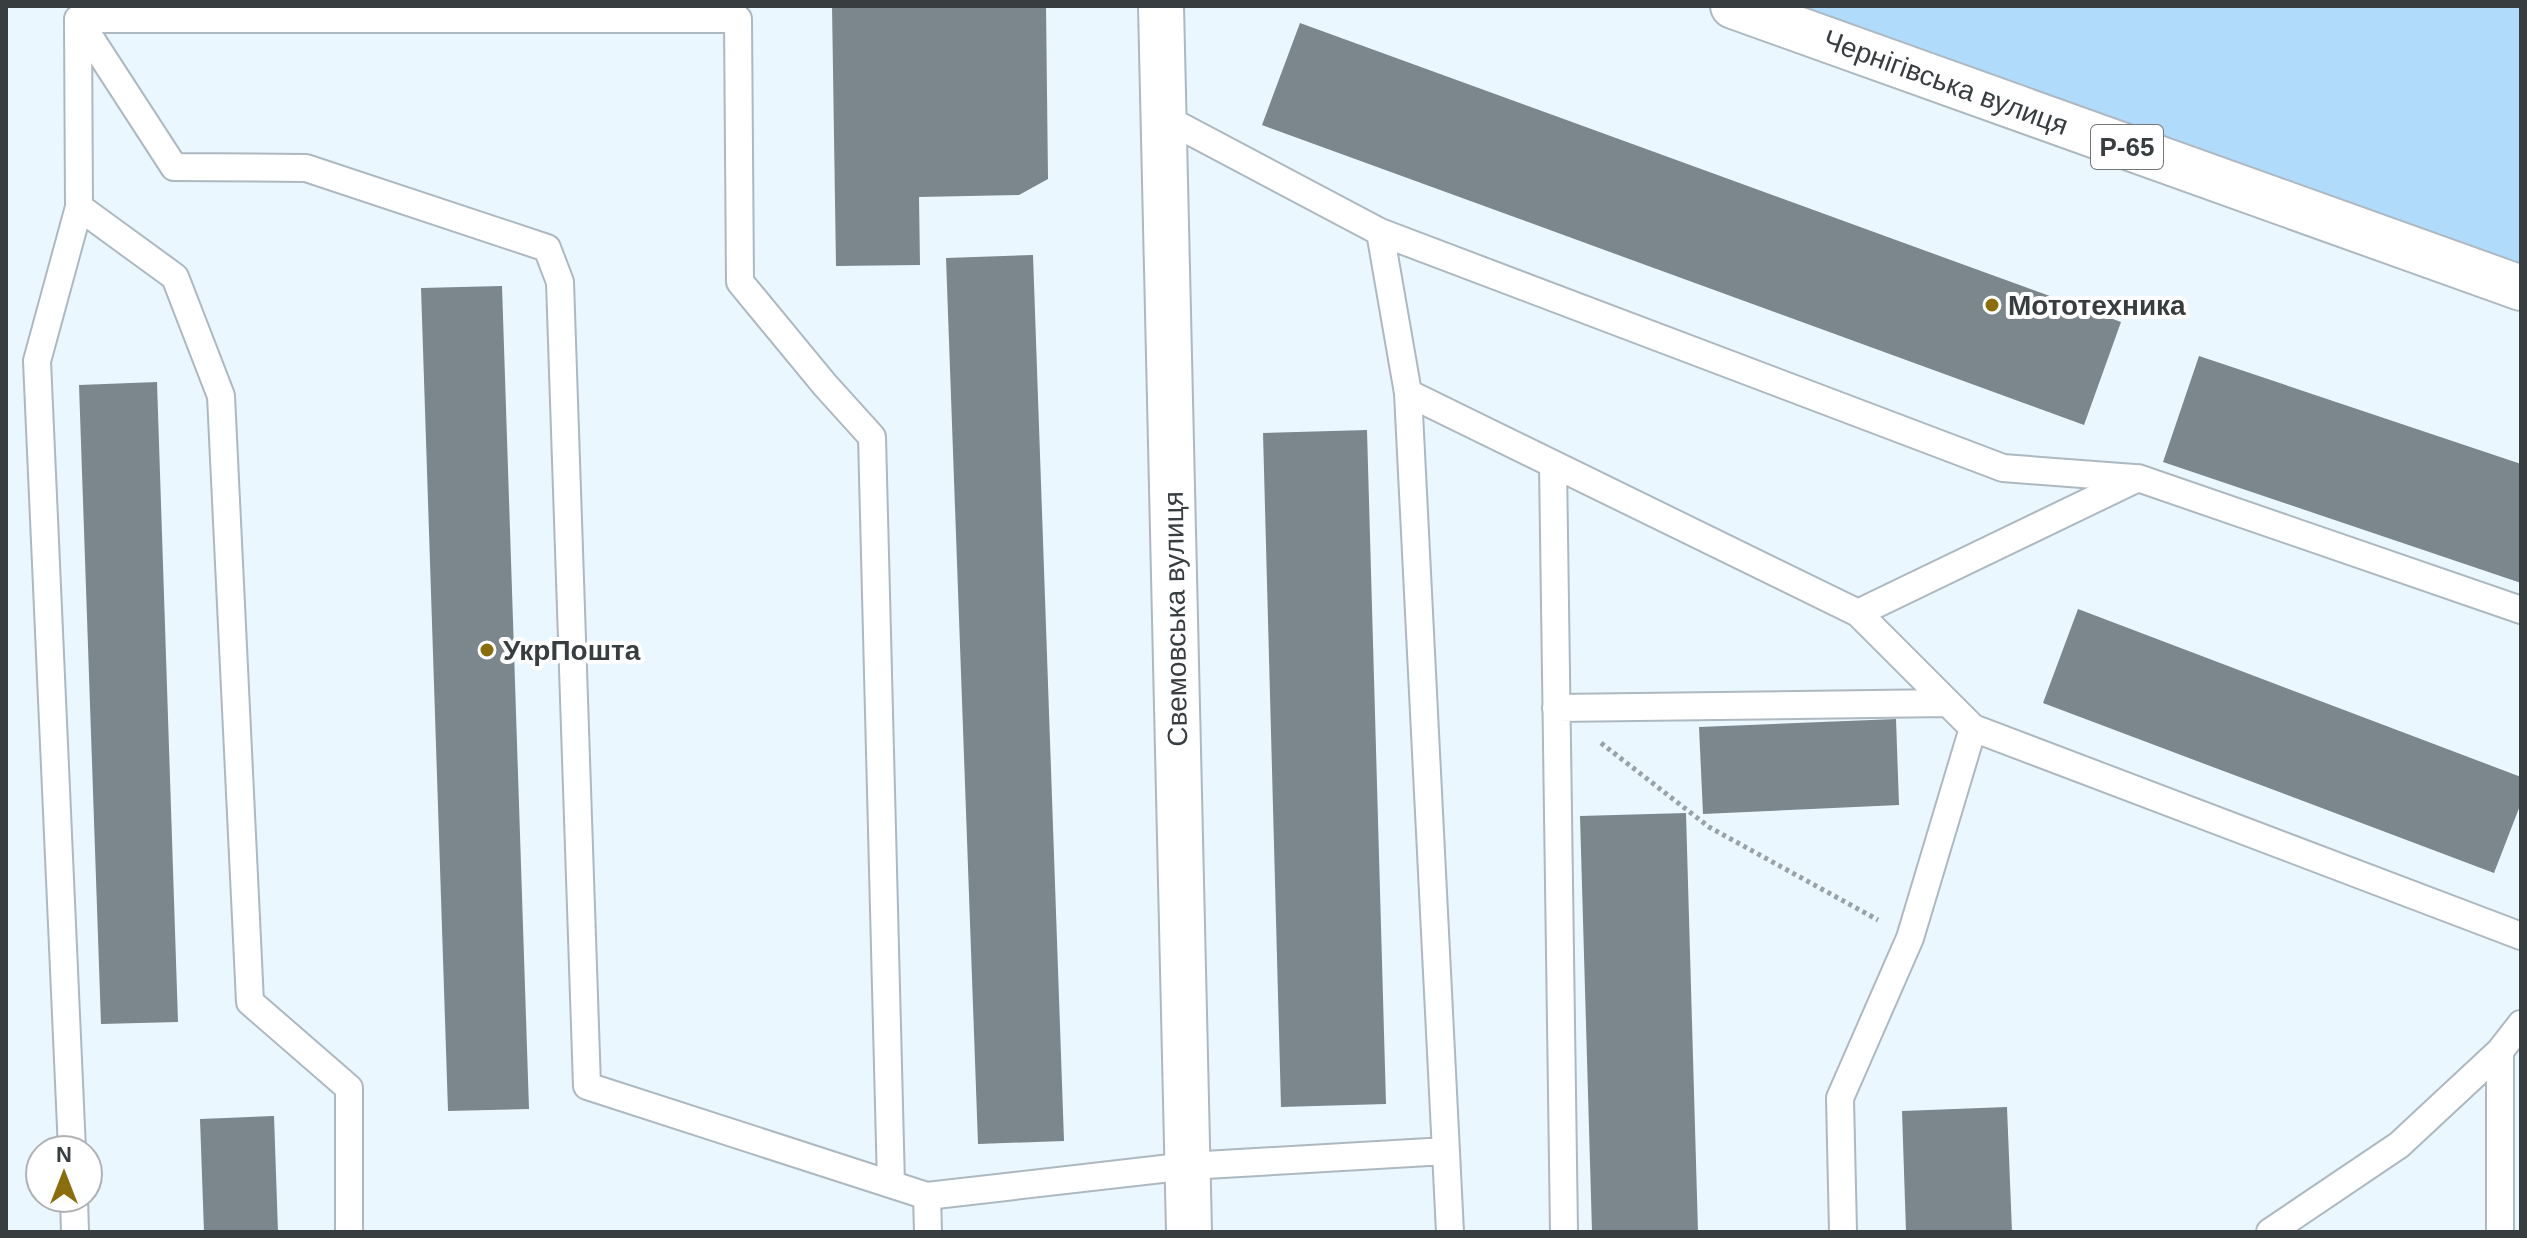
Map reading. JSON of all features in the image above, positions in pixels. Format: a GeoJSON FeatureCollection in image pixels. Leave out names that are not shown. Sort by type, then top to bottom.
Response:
{"type":"FeatureCollection","features":[{"type":"Feature","properties":{"kind":"street","name":"Свемовська вулиця"},"geometry":{"type":"LineString","coordinates":[[1161,6],[1189,1232]]}},
{"type":"Feature","properties":{"kind":"street","name":"Чернігівська вулиця"},"geometry":{"type":"LineString","coordinates":[[1733,6],[2521,288]]}},
{"type":"Feature","properties":{"kind":"lane"},"geometry":{"type":"LineString","coordinates":[[71,1134],[37,361],[79,207],[78,12]]}},
{"type":"Feature","properties":{"kind":"lane"},"geometry":{"type":"LineString","coordinates":[[78,12],[174,167],[306,168],[547,248],[560,282],[587,1086],[927,1196],[1188,1166],[1446,1151]]}},
{"type":"Feature","properties":{"kind":"lane"},"geometry":{"type":"LineString","coordinates":[[78,12],[738,19],[740,282],[872,437],[891,1184]]}},
{"type":"Feature","properties":{"kind":"lane"},"geometry":{"type":"LineString","coordinates":[[1163,117],[1380,232],[2003,468],[2138,478],[2521,610]]}},
{"type":"Feature","properties":{"kind":"lane"},"geometry":{"type":"LineString","coordinates":[[79,207],[175,277],[221,396],[250,1002],[349,1088],[349,1232]]}},
{"type":"Feature","properties":{"kind":"lane"},"geometry":{"type":"LineString","coordinates":[[1380,232],[1408,393],[1450,1232]]}},
{"type":"Feature","properties":{"kind":"lane"},"geometry":{"type":"LineString","coordinates":[[1408,393],[1858,613],[1973,728],[2521,936]]}},
{"type":"Feature","properties":{"kind":"lane"},"geometry":{"type":"LineString","coordinates":[[1553,465],[1564,1232]]}},
{"type":"Feature","properties":{"kind":"lane"},"geometry":{"type":"LineString","coordinates":[[1858,613],[2138,478]]}},
{"type":"Feature","properties":{"kind":"lane"},"geometry":{"type":"LineString","coordinates":[[1556,708],[1947,703]]}},
{"type":"Feature","properties":{"kind":"lane"},"geometry":{"type":"LineString","coordinates":[[1843,1232],[1840,1098],[1910,938],[1973,728]]}},
{"type":"Feature","properties":{"kind":"lane"},"geometry":{"type":"LineString","coordinates":[[2270,1232],[2399,1145],[2500,1051],[2521,1024]]}},
{"type":"Feature","properties":{"kind":"lane"},"geometry":{"type":"LineString","coordinates":[[2500,1051],[2500,1232]]}},
{"type":"Feature","properties":{"kind":"lane"},"geometry":{"type":"LineString","coordinates":[[927,1196],[928,1232]]}},
{"type":"Feature","properties":{"kind":"path"},"geometry":{"type":"LineString","coordinates":[[1556,708],[1709,827],[1910,938]]}},
{"type":"Feature","properties":{"kind":"shaded area"},"geometry":{"type":"Polygon","coordinates":[[[1787,6],[2521,6],[2521,269],[1787,6]]]}},
{"type":"Feature","properties":{"kind":"building"},"geometry":{"type":"Polygon","coordinates":[[[832,6],[1046,6],[1048,179],[1019,195],[919,197],[920,265],[836,266],[832,6]]]}},
{"type":"Feature","properties":{"kind":"building"},"geometry":{"type":"Polygon","coordinates":[[[1300,23],[2121,322],[2084,425],[1262,125],[1300,23]]]}},
{"type":"Feature","properties":{"kind":"building"},"geometry":{"type":"Polygon","coordinates":[[[1033,255],[1064,1141],[978,1144],[946,258],[1033,255]]]}},
{"type":"Feature","properties":{"kind":"building"},"geometry":{"type":"Polygon","coordinates":[[[502,286],[529,1109],[448,1111],[421,288],[502,286]]]}},
{"type":"Feature","properties":{"kind":"building"},"geometry":{"type":"Polygon","coordinates":[[[2199,356],[2521,464],[2521,583],[2163,462],[2199,356]]]}},
{"type":"Feature","properties":{"kind":"building"},"geometry":{"type":"Polygon","coordinates":[[[157,382],[178,1022],[101,1024],[79,385],[157,382]]]}},
{"type":"Feature","properties":{"kind":"building"},"geometry":{"type":"Polygon","coordinates":[[[1367,430],[1386,1104],[1281,1107],[1263,433],[1367,430]]]}},
{"type":"Feature","properties":{"kind":"building"},"geometry":{"type":"Polygon","coordinates":[[[2078,609],[2521,777],[2521,803],[2494,873],[2043,703],[2078,609]]]}},
{"type":"Feature","properties":{"kind":"building"},"geometry":{"type":"Polygon","coordinates":[[[1896,719],[1899,805],[1703,814],[1699,727],[1896,719]]]}},
{"type":"Feature","properties":{"kind":"building"},"geometry":{"type":"Polygon","coordinates":[[[1686,813],[1698,1232],[1592,1232],[1580,816],[1686,813]]]}},
{"type":"Feature","properties":{"kind":"building"},"geometry":{"type":"Polygon","coordinates":[[[2007,1107],[2012,1232],[1906,1232],[1902,1111],[2007,1107]]]}},
{"type":"Feature","properties":{"kind":"building"},"geometry":{"type":"Polygon","coordinates":[[[274,1116],[278,1232],[204,1232],[200,1119],[274,1116]]]}},
{"type":"Feature","properties":{"kind":"place","name":"Мототехника"},"geometry":{"type":"Point","coordinates":[1992,305]}},
{"type":"Feature","properties":{"kind":"place","name":"УкрПошта"},"geometry":{"type":"Point","coordinates":[487,650]}}]}
